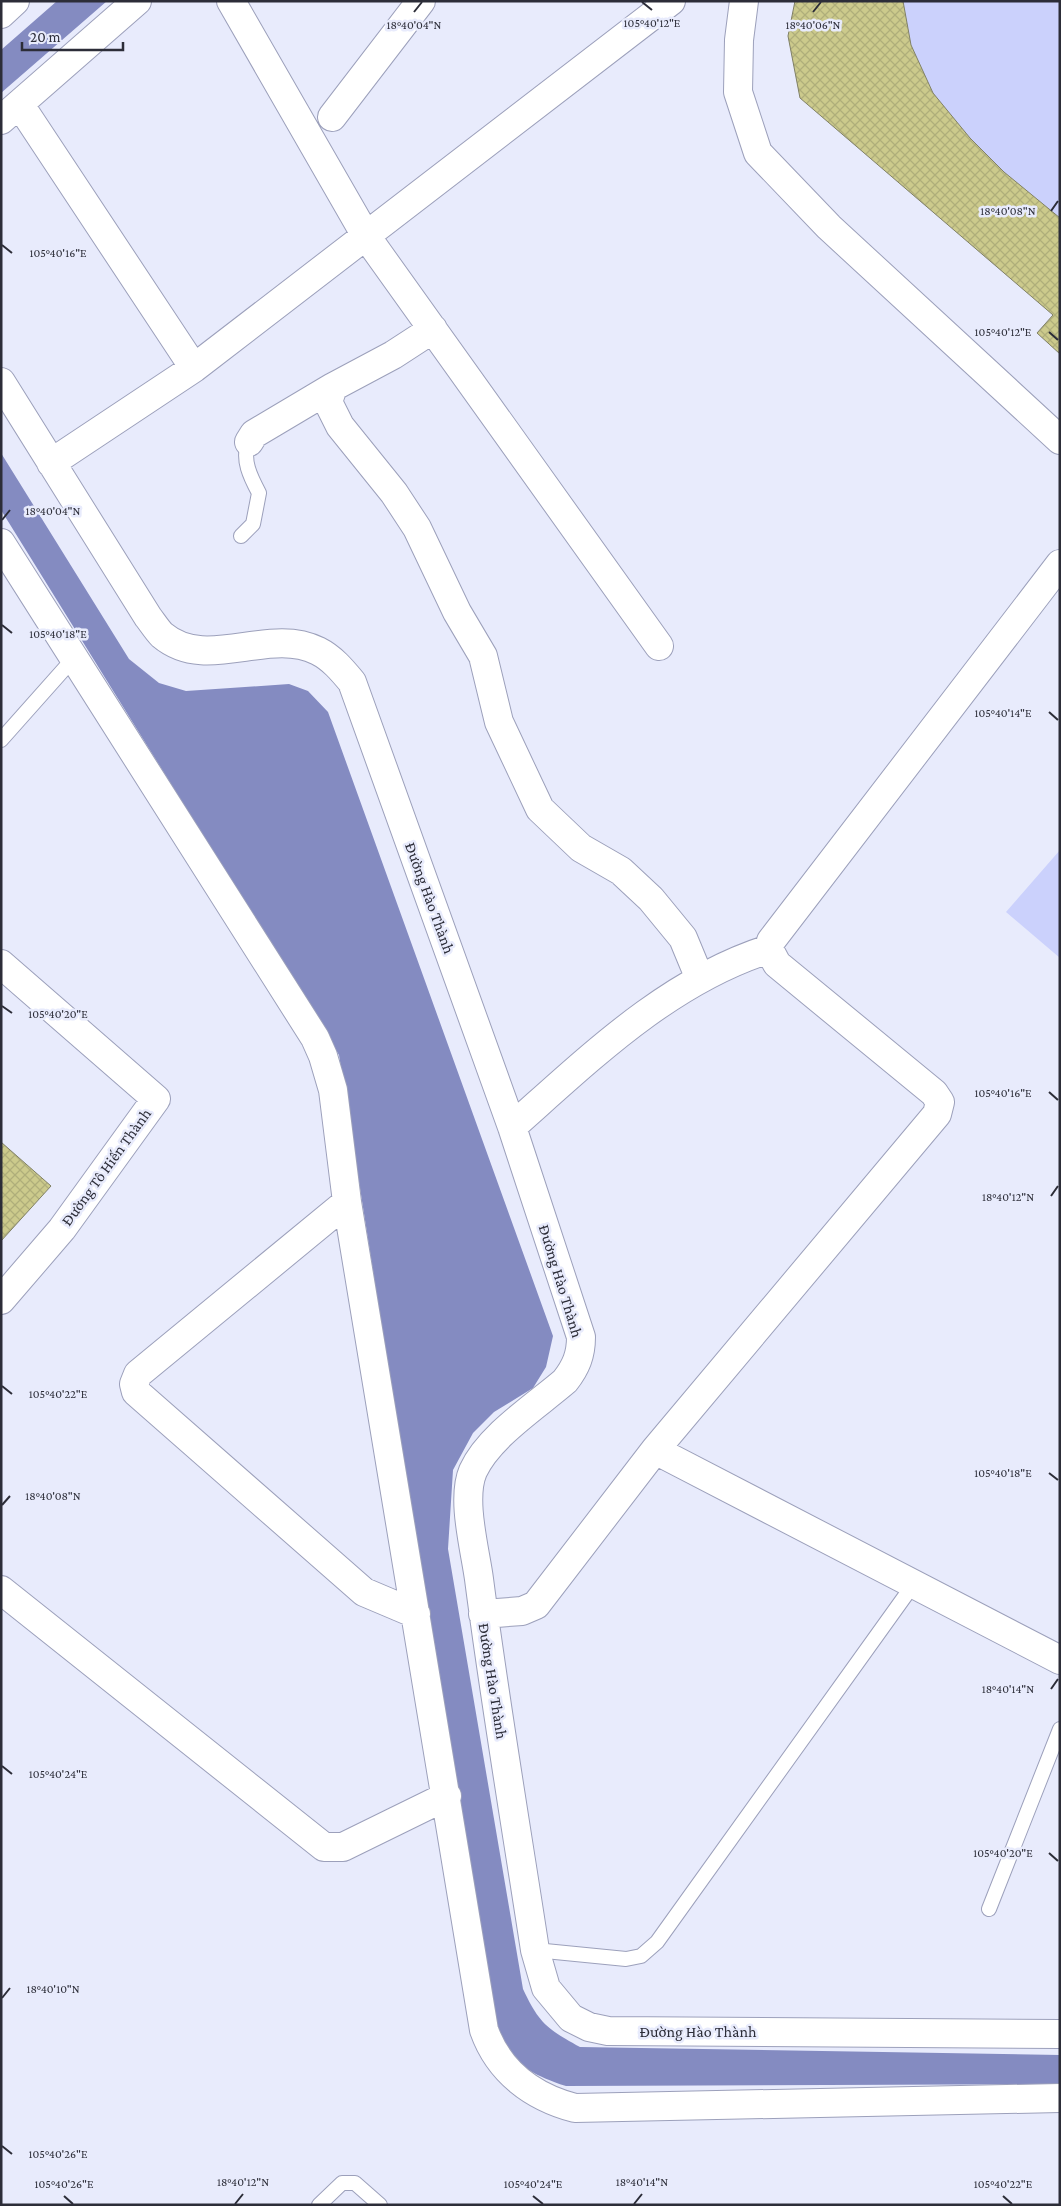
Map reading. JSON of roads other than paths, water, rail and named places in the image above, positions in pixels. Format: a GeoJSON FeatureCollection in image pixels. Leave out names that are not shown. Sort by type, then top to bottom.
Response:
{"type":"FeatureCollection","features":[{"type":"Feature","properties":{"kind":"street"},"geometry":{"type":"LineString","coordinates":[[1,14],[15,1]]}},
{"type":"Feature","properties":{"kind":"street"},"geometry":{"type":"LineString","coordinates":[[137,1],[11,113],[194,368]]}},
{"type":"Feature","properties":{"kind":"street"},"geometry":{"type":"LineString","coordinates":[[231,1],[366,236],[659,646]]}},
{"type":"Feature","properties":{"kind":"street"},"geometry":{"type":"LineString","coordinates":[[332,117],[421,1]]}},
{"type":"Feature","properties":{"kind":"street"},"geometry":{"type":"LineString","coordinates":[[51,463],[194,368],[671,1]]}},
{"type":"Feature","properties":{"kind":"street"},"geometry":{"type":"LineString","coordinates":[[744,1],[739,40],[738,92],[758,153],[829,227],[1060,440]]}},
{"type":"Feature","properties":{"kind":"street"},"geometry":{"type":"LineString","coordinates":[[249,442],[254,434],[333,386],[393,355],[433,329]]}},
{"type":"Feature","properties":{"kind":"street","name":"Đường Hào Thành"},"geometry":{"type":"LineString","coordinates":[[1,382],[148,617],[162,634],[183,647],[206,651],[279,642],[300,644],[318,651],[335,662],[352,682],[512,1127],[581,1337],[581,1349],[576,1366],[565,1381],[502,1434],[484,1453],[473,1472],[468,1497],[483,1614],[535,1950],[546,1988],[571,2018],[589,2027],[608,2030],[1060,2034]]}},
{"type":"Feature","properties":{"kind":"street"},"geometry":{"type":"LineString","coordinates":[[333,386],[328,402],[340,426],[394,493],[418,528],[457,612],[483,656],[499,722],[540,809],[581,848],[621,871],[651,899],[683,938],[700,980]]}},
{"type":"Feature","properties":{"kind":"street"},"geometry":{"type":"LineString","coordinates":[[1,543],[315,1038],[326,1064],[332,1090],[347,1202],[447,1796],[484,2030],[490,2047],[500,2063],[528,2088],[554,2102],[574,2108],[1060,2098]]}},
{"type":"Feature","properties":{"kind":"street"},"geometry":{"type":"LineString","coordinates":[[483,1614],[522,1611],[536,1605],[655,1450],[937,1114],[940,1102],[934,1093],[777,964],[769,949],[774,934],[1060,564]]}},
{"type":"Feature","properties":{"kind":"street"},"geometry":{"type":"LineString","coordinates":[[512,1127],[588,1060],[648,1012],[700,980],[743,957],[769,949]]}},
{"type":"Feature","properties":{"kind":"street","name":"Đường Tô Hiến Thành"},"geometry":{"type":"LineString","coordinates":[[1,964],[156,1099],[62,1229],[1,1300]]}},
{"type":"Feature","properties":{"kind":"street"},"geometry":{"type":"LineString","coordinates":[[347,1202],[138,1374],[134,1384],[136,1392],[364,1592],[416,1614]]}},
{"type":"Feature","properties":{"kind":"street"},"geometry":{"type":"LineString","coordinates":[[655,1450],[1060,1660]]}},
{"type":"Feature","properties":{"kind":"street"},"geometry":{"type":"LineString","coordinates":[[1,1590],[324,1847],[343,1847],[447,1796]]}},
{"type":"Feature","properties":{"kind":"lane"},"geometry":{"type":"LineString","coordinates":[[241,536],[253,524],[259,492],[249,475],[246,448],[249,442]]}},
{"type":"Feature","properties":{"kind":"lane"},"geometry":{"type":"LineString","coordinates":[[1,740],[73,659]]}},
{"type":"Feature","properties":{"kind":"lane"},"geometry":{"type":"LineString","coordinates":[[535,1950],[626,1960],[647,1952],[658,1942],[913,1585]]}},
{"type":"Feature","properties":{"kind":"lane"},"geometry":{"type":"LineString","coordinates":[[989,1909],[1060,1729]]}},
{"type":"Feature","properties":{"kind":"lane"},"geometry":{"type":"LineString","coordinates":[[319,2205],[342,2183],[354,2184],[380,2205]]}}]}
